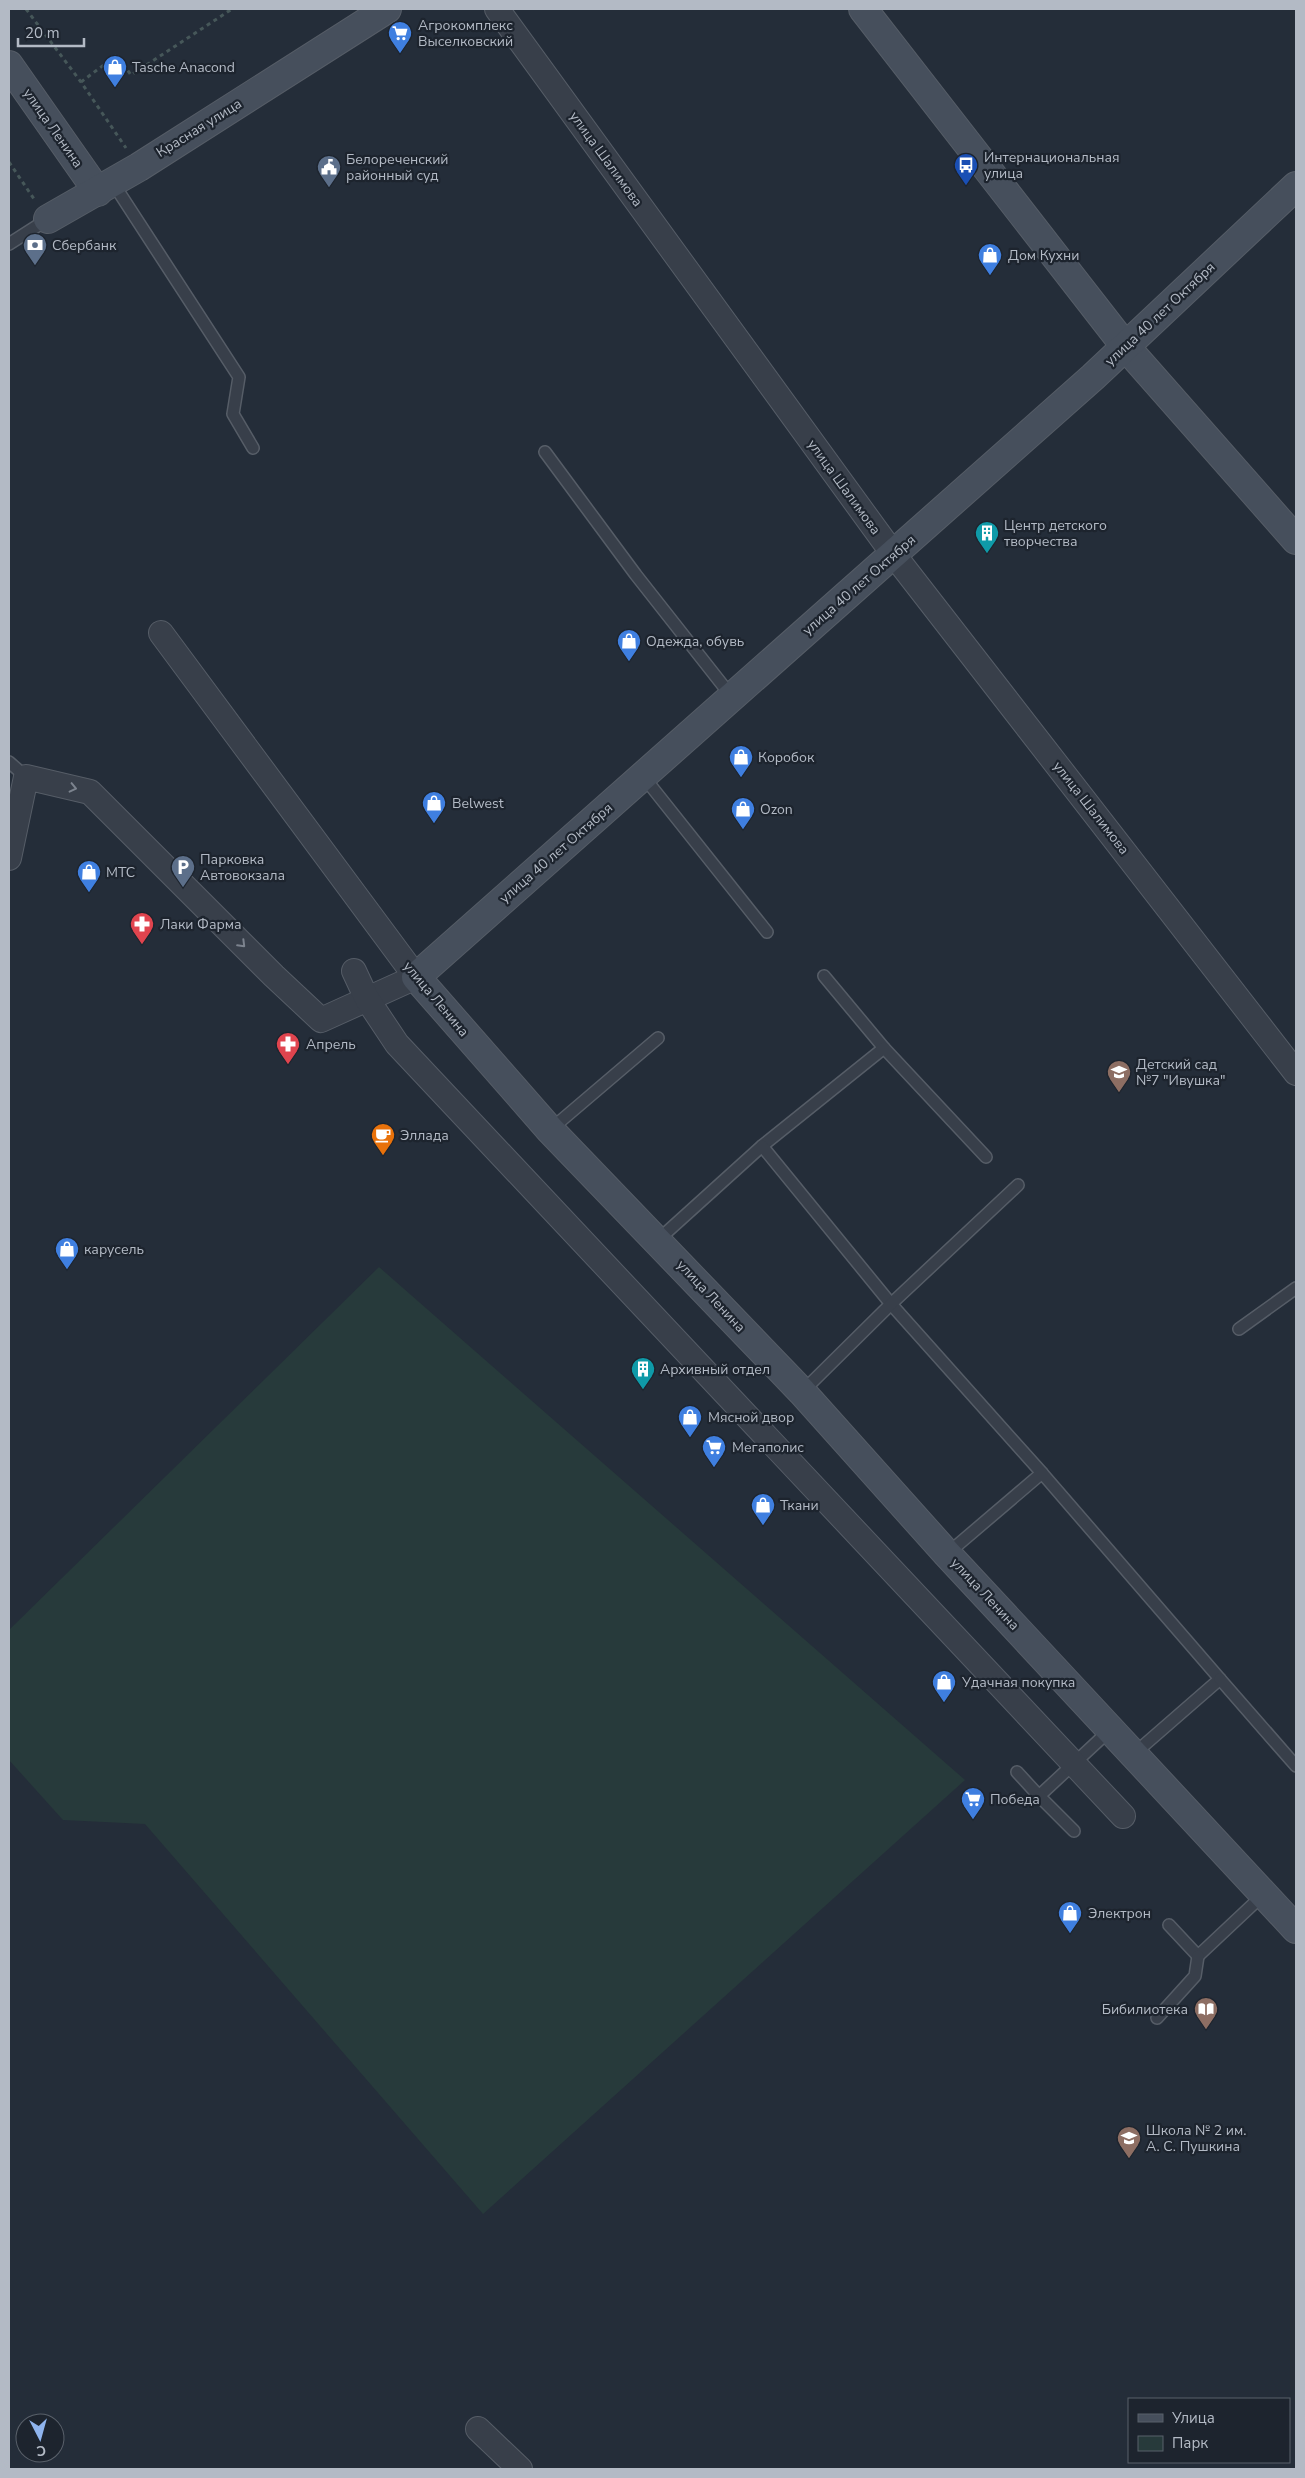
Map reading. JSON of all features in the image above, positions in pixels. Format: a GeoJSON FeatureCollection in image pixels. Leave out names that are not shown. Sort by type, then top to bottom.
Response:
{"type":"FeatureCollection","features":[{"type":"Feature","properties":{"kind":"street","name":"Красная улица"},"geometry":{"type":"LineString","coordinates":[[48,219],[139,167],[387,9]]}},
{"type":"Feature","properties":{"kind":"street","name":"улица Шалимова"},"geometry":{"type":"LineString","coordinates":[[497,9],[894,555],[1296,1073]]}},
{"type":"Feature","properties":{"kind":"street"},"geometry":{"type":"LineString","coordinates":[[863,9],[1125,346],[1296,540]]}},
{"type":"Feature","properties":{"kind":"street","name":"улица Ленина"},"geometry":{"type":"LineString","coordinates":[[9,65],[97,192]]}},
{"type":"Feature","properties":{"kind":"street","name":"улица Ленина"},"geometry":{"type":"LineString","coordinates":[[9,95],[97,192]]}},
{"type":"Feature","properties":{"kind":"street","name":"улица 40 лет Октября"},"geometry":{"type":"LineString","coordinates":[[416,977],[894,555],[1125,346],[1296,186]]}},
{"type":"Feature","properties":{"kind":"street","name":"улица Ленина"},"geometry":{"type":"LineString","coordinates":[[161,633],[416,977],[550,1130],[658,1240],[802,1392],[947,1554],[1295,1926]]}},
{"type":"Feature","properties":{"kind":"street"},"geometry":{"type":"LineString","coordinates":[[9,858],[17,770],[90,792],[274,976],[321,1020],[416,977]]}},
{"type":"Feature","properties":{"kind":"street"},"geometry":{"type":"LineString","coordinates":[[354,971],[367,999],[397,1044],[1123,1816]]}},
{"type":"Feature","properties":{"kind":"street"},"geometry":{"type":"LineString","coordinates":[[478,2429],[520,2469]]}},
{"type":"Feature","properties":{"kind":"lane"},"geometry":{"type":"LineString","coordinates":[[97,192],[240,377],[232,414],[253,448]]}},
{"type":"Feature","properties":{"kind":"lane","name":"Красная улица"},"geometry":{"type":"LineString","coordinates":[[9,244],[48,219]]}},
{"type":"Feature","properties":{"kind":"lane"},"geometry":{"type":"LineString","coordinates":[[544,452],[636,575],[732,697]]}},
{"type":"Feature","properties":{"kind":"lane"},"geometry":{"type":"LineString","coordinates":[[642,776],[767,932]]}},
{"type":"Feature","properties":{"kind":"lane"},"geometry":{"type":"LineString","coordinates":[[824,976],[884,1048],[986,1157]]}},
{"type":"Feature","properties":{"kind":"lane"},"geometry":{"type":"LineString","coordinates":[[550,1130],[658,1038]]}},
{"type":"Feature","properties":{"kind":"lane"},"geometry":{"type":"LineString","coordinates":[[658,1240],[762,1146],[884,1048]]}},
{"type":"Feature","properties":{"kind":"lane"},"geometry":{"type":"LineString","coordinates":[[762,1146],[891,1304],[1042,1473],[1296,1766]]}},
{"type":"Feature","properties":{"kind":"lane"},"geometry":{"type":"LineString","coordinates":[[802,1392],[891,1304],[1018,1185]]}},
{"type":"Feature","properties":{"kind":"lane"},"geometry":{"type":"LineString","coordinates":[[1239,1329],[1296,1288]]}},
{"type":"Feature","properties":{"kind":"lane"},"geometry":{"type":"LineString","coordinates":[[947,1554],[1042,1473]]}},
{"type":"Feature","properties":{"kind":"lane"},"geometry":{"type":"LineString","coordinates":[[1134,1753],[1220,1679]]}},
{"type":"Feature","properties":{"kind":"lane"},"geometry":{"type":"LineString","coordinates":[[1039,1796],[1111,1728]]}},
{"type":"Feature","properties":{"kind":"lane"},"geometry":{"type":"LineString","coordinates":[[1017,1772],[1074,1831]]}},
{"type":"Feature","properties":{"kind":"lane"},"geometry":{"type":"LineString","coordinates":[[1157,2018],[1195,1976],[1198,1956],[1264,1894]]}},
{"type":"Feature","properties":{"kind":"lane"},"geometry":{"type":"LineString","coordinates":[[1169,1925],[1198,1956]]}},
{"type":"Feature","properties":{"kind":"path"},"geometry":{"type":"LineString","coordinates":[[26,9],[81,82],[139,167]]}},
{"type":"Feature","properties":{"kind":"path"},"geometry":{"type":"LineString","coordinates":[[81,82],[117,55],[131,75],[232,9]]}},
{"type":"Feature","properties":{"kind":"path"},"geometry":{"type":"LineString","coordinates":[[9,162],[48,219]]}},
{"type":"Feature","properties":{"kind":"green space"},"geometry":{"type":"Polygon","coordinates":[[[379,1267],[965,1780],[483,2214],[145,1824],[63,1820],[9,1760],[9,1630],[379,1267]]]}},
{"type":"Feature","properties":{"kind":"place","name":"Агрокомплекс Выселковский"},"geometry":{"type":"Point","coordinates":[400,54]}},
{"type":"Feature","properties":{"kind":"place","name":"Tasche Anacond"},"geometry":{"type":"Point","coordinates":[115,88]}},
{"type":"Feature","properties":{"kind":"place","name":"Интернациональная улица"},"geometry":{"type":"Point","coordinates":[966,186]}},
{"type":"Feature","properties":{"kind":"place","name":"Белореченский районный суд"},"geometry":{"type":"Point","coordinates":[329,188]}},
{"type":"Feature","properties":{"kind":"place","name":"Сбербанк"},"geometry":{"type":"Point","coordinates":[35,266]}},
{"type":"Feature","properties":{"kind":"place","name":"Дом Кухни"},"geometry":{"type":"Point","coordinates":[990,276]}},
{"type":"Feature","properties":{"kind":"place","name":"Центр детского творчества"},"geometry":{"type":"Point","coordinates":[987,554]}},
{"type":"Feature","properties":{"kind":"place","name":"Одежда, обувь"},"geometry":{"type":"Point","coordinates":[629,662]}},
{"type":"Feature","properties":{"kind":"place","name":"Коробок"},"geometry":{"type":"Point","coordinates":[741,778]}},
{"type":"Feature","properties":{"kind":"place","name":"Belwest"},"geometry":{"type":"Point","coordinates":[434,824]}},
{"type":"Feature","properties":{"kind":"place","name":"Ozon"},"geometry":{"type":"Point","coordinates":[743,830]}},
{"type":"Feature","properties":{"kind":"place","name":"Парковка Автовокзала"},"geometry":{"type":"Point","coordinates":[183,888]}},
{"type":"Feature","properties":{"kind":"place","name":"МТС"},"geometry":{"type":"Point","coordinates":[89,893]}},
{"type":"Feature","properties":{"kind":"place","name":"Лаки Фарма"},"geometry":{"type":"Point","coordinates":[142,945]}},
{"type":"Feature","properties":{"kind":"place","name":"Апрель"},"geometry":{"type":"Point","coordinates":[288,1065]}},
{"type":"Feature","properties":{"kind":"place","name":"Детский сад №7 \"Ивушка\""},"geometry":{"type":"Point","coordinates":[1119,1093]}},
{"type":"Feature","properties":{"kind":"place","name":"Эллада"},"geometry":{"type":"Point","coordinates":[383,1156]}},
{"type":"Feature","properties":{"kind":"place","name":"карусель"},"geometry":{"type":"Point","coordinates":[67,1270]}},
{"type":"Feature","properties":{"kind":"place","name":"Архивный отдел"},"geometry":{"type":"Point","coordinates":[643,1390]}},
{"type":"Feature","properties":{"kind":"place","name":"Мясной двор"},"geometry":{"type":"Point","coordinates":[690,1438]}},
{"type":"Feature","properties":{"kind":"place","name":"Мегаполис"},"geometry":{"type":"Point","coordinates":[714,1468]}},
{"type":"Feature","properties":{"kind":"place","name":"Ткани"},"geometry":{"type":"Point","coordinates":[763,1526]}},
{"type":"Feature","properties":{"kind":"place","name":"Удачная покупка"},"geometry":{"type":"Point","coordinates":[944,1703]}},
{"type":"Feature","properties":{"kind":"place","name":"Победа"},"geometry":{"type":"Point","coordinates":[973,1820]}},
{"type":"Feature","properties":{"kind":"place","name":"Электрон"},"geometry":{"type":"Point","coordinates":[1070,1934]}},
{"type":"Feature","properties":{"kind":"place","name":"Бибилиотека"},"geometry":{"type":"Point","coordinates":[1206,2030]}},
{"type":"Feature","properties":{"kind":"place","name":"Школа № 2 им. А. С. Пушкина"},"geometry":{"type":"Point","coordinates":[1129,2159]}}]}
